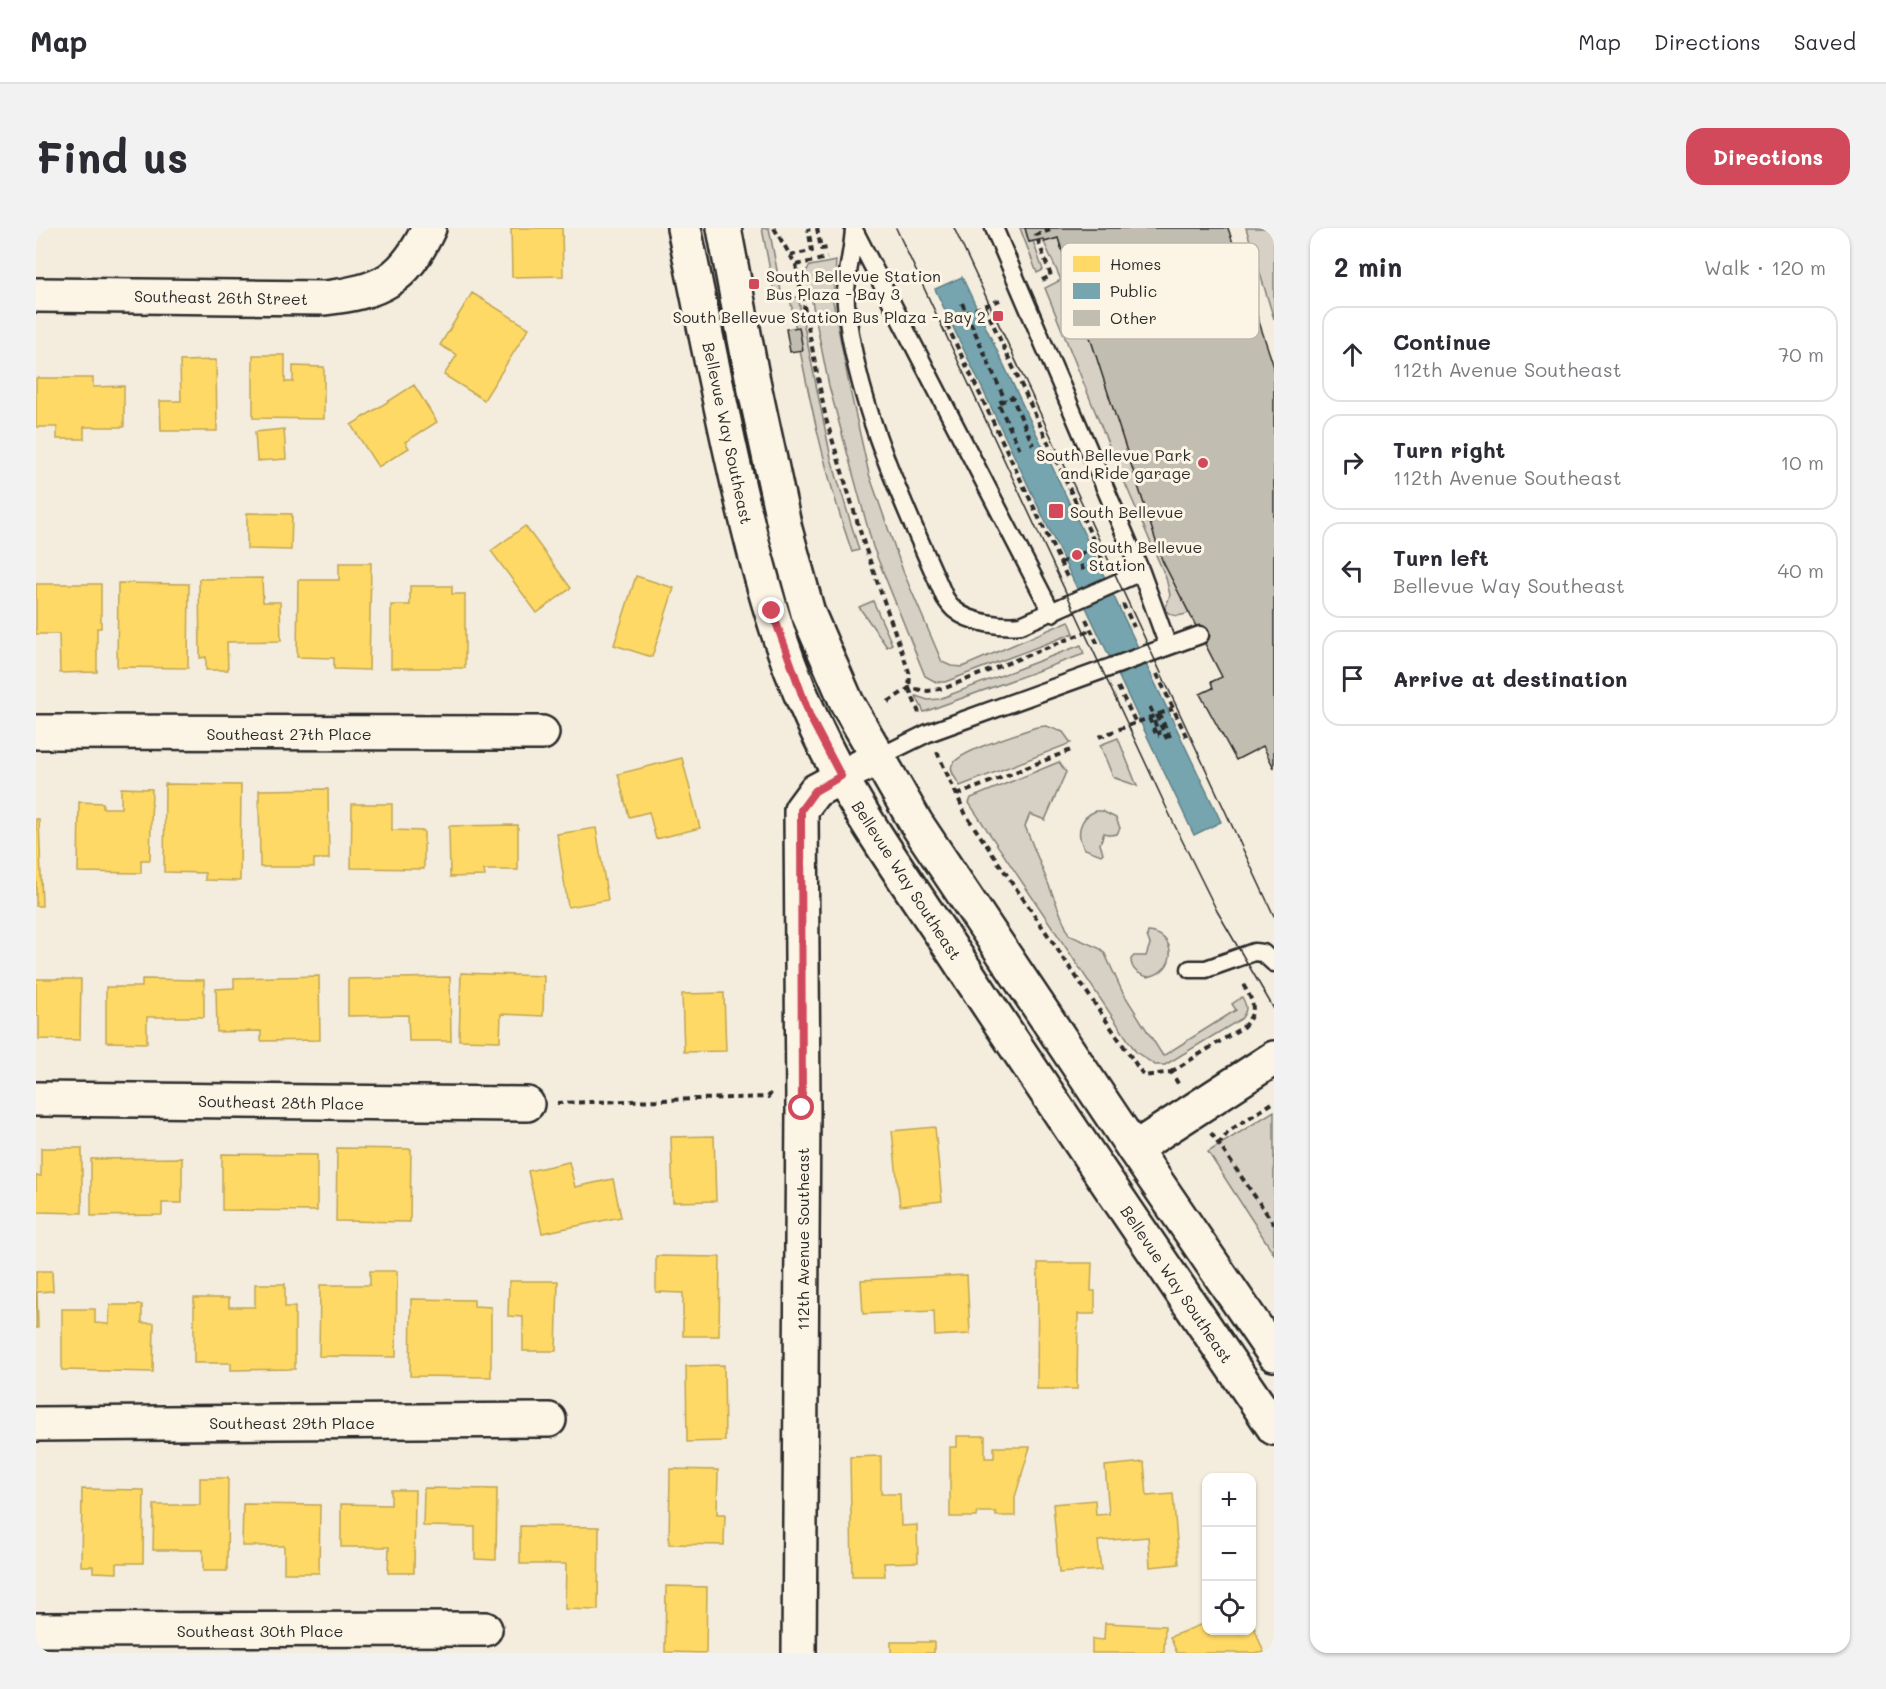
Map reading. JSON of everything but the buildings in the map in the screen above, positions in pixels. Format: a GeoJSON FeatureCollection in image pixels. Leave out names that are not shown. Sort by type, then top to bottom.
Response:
{"type":"FeatureCollection","features":[{"type":"Feature","properties":{"kind":"street","name":"Southeast 26th Street"},"geometry":{"type":"LineString","coordinates":[[36,295],[325,298],[355,294],[379,287],[400,273],[421,244],[429,228]]}},
{"type":"Feature","properties":{"kind":"street","name":"Bellevue Way Southeast"},"geometry":{"type":"LineString","coordinates":[[684,228],[724,422],[754,551],[778,631],[810,717],[841,776],[877,835],[1019,1052],[1274,1428]]}},
{"type":"Feature","properties":{"kind":"street","name":"Bellevue Way Southeast"},"geometry":{"type":"LineString","coordinates":[[724,228],[772,475],[808,613],[847,703],[916,823],[1274,1354]]}},
{"type":"Feature","properties":{"kind":"street","name":"Southeast 27th Place"},"geometry":{"type":"LineString","coordinates":[[36,732],[542,733]]}},
{"type":"Feature","properties":{"kind":"street","name":"112th Avenue Southeast"},"geometry":{"type":"LineString","coordinates":[[799,1653],[801,810],[815,791],[877,758]]}},
{"type":"Feature","properties":{"kind":"street"},"geometry":{"type":"LineString","coordinates":[[1102,1173],[1134,1149],[1274,1058]]}},
{"type":"Feature","properties":{"kind":"street","name":"Southeast 28th Place"},"geometry":{"type":"LineString","coordinates":[[36,1099],[527,1104]]}},
{"type":"Feature","properties":{"kind":"street","name":"Southeast 29th Place"},"geometry":{"type":"LineString","coordinates":[[36,1424],[549,1420]]}},
{"type":"Feature","properties":{"kind":"street","name":"Southeast 30th Place"},"geometry":{"type":"LineString","coordinates":[[36,1630],[485,1629]]}},
{"type":"Feature","properties":{"kind":"lane"},"geometry":{"type":"LineString","coordinates":[[994,228],[1141,572],[1168,646]]}},
{"type":"Feature","properties":{"kind":"lane"},"geometry":{"type":"LineString","coordinates":[[854,229],[847,275],[846,304],[862,385],[877,438],[945,598],[955,610],[966,616],[1007,627],[1021,625],[1141,572]]}},
{"type":"Feature","properties":{"kind":"lane"},"geometry":{"type":"LineString","coordinates":[[854,229],[1052,612]]}},
{"type":"Feature","properties":{"kind":"lane"},"geometry":{"type":"LineString","coordinates":[[877,758],[928,733],[1200,635]]}},
{"type":"Feature","properties":{"kind":"lane"},"geometry":{"type":"LineString","coordinates":[[1190,969],[1206,969],[1254,952],[1263,953],[1274,963]]}},
{"type":"Feature","properties":{"kind":"path"},"geometry":{"type":"LineString","coordinates":[[774,228],[796,265],[826,419],[864,547],[910,675],[909,688],[920,715]]}},
{"type":"Feature","properties":{"kind":"path"},"geometry":{"type":"LineString","coordinates":[[790,255],[812,251],[807,228]]}},
{"type":"Feature","properties":{"kind":"path"},"geometry":{"type":"LineString","coordinates":[[817,228],[821,249],[834,247]]}},
{"type":"Feature","properties":{"kind":"path"},"geometry":{"type":"LineString","coordinates":[[796,265],[826,259]]}},
{"type":"Feature","properties":{"kind":"path"},"geometry":{"type":"LineString","coordinates":[[962,303],[1005,400]]}},
{"type":"Feature","properties":{"kind":"path"},"geometry":{"type":"LineString","coordinates":[[985,307],[1096,547],[1060,563]]}},
{"type":"Feature","properties":{"kind":"path"},"geometry":{"type":"LineString","coordinates":[[945,321],[1072,588]]}},
{"type":"Feature","properties":{"kind":"path"},"geometry":{"type":"LineString","coordinates":[[1020,449],[998,403],[1012,397],[1033,445]]}},
{"type":"Feature","properties":{"kind":"path"},"geometry":{"type":"LineString","coordinates":[[1077,555],[1081,565]]}},
{"type":"Feature","properties":{"kind":"path"},"geometry":{"type":"LineString","coordinates":[[888,702],[909,688],[928,691],[945,688],[1091,630]]}},
{"type":"Feature","properties":{"kind":"path"},"geometry":{"type":"LineString","coordinates":[[1150,707],[1157,715],[1169,739]]}},
{"type":"Feature","properties":{"kind":"path"},"geometry":{"type":"LineString","coordinates":[[1099,737],[1173,709]]}},
{"type":"Feature","properties":{"kind":"path"},"geometry":{"type":"LineString","coordinates":[[1149,718],[1157,736],[1160,735],[1154,722]]}},
{"type":"Feature","properties":{"kind":"path"},"geometry":{"type":"LineString","coordinates":[[957,795],[1071,750]]}},
{"type":"Feature","properties":{"kind":"path"},"geometry":{"type":"LineString","coordinates":[[947,774],[966,815],[1144,1076],[1171,1072],[1243,1027],[1251,1019],[1254,1011],[1251,1000],[1238,977]]}},
{"type":"Feature","properties":{"kind":"path"},"geometry":{"type":"LineString","coordinates":[[1171,1072],[1181,1087]]}},
{"type":"Feature","properties":{"kind":"path"},"geometry":{"type":"LineString","coordinates":[[527,1104],[768,1097],[773,1089]]}},
{"type":"Feature","properties":{"kind":"path"},"geometry":{"type":"LineString","coordinates":[[1218,1145],[1229,1131],[1274,1102]]}},
{"type":"Feature","properties":{"kind":"path"},"geometry":{"type":"LineString","coordinates":[[1209,1130],[1274,1224]]}},
{"type":"Feature","properties":{"kind":"shaded area"},"geometry":{"type":"Polygon","coordinates":[[[762,228],[769,228],[781,291],[774,292],[762,228]]]}},
{"type":"Feature","properties":{"kind":"shaded area"},"geometry":{"type":"Polygon","coordinates":[[[1020,228],[1025,228],[1029,242],[1033,241],[1043,270],[1037,273],[1020,228]]]}},
{"type":"Feature","properties":{"kind":"shaded area"},"geometry":{"type":"Polygon","coordinates":[[[1246,228],[1274,228],[1274,319],[1259,270],[1259,243],[1251,243],[1246,228]]]}},
{"type":"Feature","properties":{"kind":"shaded area"},"geometry":{"type":"Polygon","coordinates":[[[1058,238],[1061,247],[1061,280],[1044,242],[1058,238]]]}},
{"type":"Feature","properties":{"kind":"shaded area"},"geometry":{"type":"Polygon","coordinates":[[[836,261],[833,301],[869,474],[903,571],[942,662],[962,667],[1069,621],[1074,633],[945,682],[936,682],[925,676],[873,547],[829,386],[806,271],[810,266],[836,261]]]}},
{"type":"Feature","properties":{"kind":"shaded area"},"geometry":{"type":"Polygon","coordinates":[[[1061,280],[1061,327],[1045,288],[1061,280]]]}},
{"type":"Feature","properties":{"kind":"shaded area"},"geometry":{"type":"Polygon","coordinates":[[[798,297],[831,458],[859,550],[852,552],[832,489],[809,394],[790,298],[798,297]]]}},
{"type":"Feature","properties":{"kind":"shaded area"},"geometry":{"type":"Polygon","coordinates":[[[1066,339],[1091,339],[1162,559],[1189,613],[1177,616],[1165,610],[1170,595],[1166,578],[1066,339]]]}},
{"type":"Feature","properties":{"kind":"shaded area"},"geometry":{"type":"Polygon","coordinates":[[[873,601],[892,644],[887,647],[859,607],[873,601]]]}},
{"type":"Feature","properties":{"kind":"shaded area"},"geometry":{"type":"Polygon","coordinates":[[[1081,645],[1084,654],[924,712],[916,696],[928,700],[939,699],[1081,645]]]}},
{"type":"Feature","properties":{"kind":"shaded area"},"geometry":{"type":"Polygon","coordinates":[[[1046,726],[1063,732],[1071,743],[960,786],[952,770],[952,765],[957,760],[991,743],[1046,726]]]}},
{"type":"Feature","properties":{"kind":"shaded area"},"geometry":{"type":"Polygon","coordinates":[[[1118,738],[1137,786],[1113,777],[1100,745],[1118,738]]]}},
{"type":"Feature","properties":{"kind":"shaded area"},"geometry":{"type":"Polygon","coordinates":[[[1059,762],[1066,772],[1045,820],[1030,814],[1025,826],[1069,935],[1101,949],[1105,954],[1122,991],[1163,1056],[1236,1010],[1232,1004],[1242,997],[1245,1003],[1246,1010],[1241,1019],[1165,1065],[1155,1065],[1136,1052],[969,803],[971,798],[1059,762]]]}},
{"type":"Feature","properties":{"kind":"shaded area"},"geometry":{"type":"Polygon","coordinates":[[[1096,811],[1102,811],[1116,818],[1120,828],[1117,834],[1104,833],[1100,844],[1103,853],[1101,855],[1085,849],[1080,838],[1082,822],[1096,811]]]}},
{"type":"Feature","properties":{"kind":"shaded area"},"geometry":{"type":"Polygon","coordinates":[[[1148,932],[1164,939],[1170,953],[1165,968],[1148,977],[1136,971],[1131,959],[1134,956],[1146,956],[1150,944],[1148,932]]]}},
{"type":"Feature","properties":{"kind":"shaded area"},"geometry":{"type":"Polygon","coordinates":[[[1274,1111],[1274,1254],[1208,1152],[1274,1111]]]}},
{"type":"Feature","properties":{"kind":"tram line"},"geometry":{"type":"LineString","coordinates":[[896,228],[1175,826],[1217,911],[1274,1009]]}},
{"type":"Feature","properties":{"kind":"tram line"},"geometry":{"type":"LineString","coordinates":[[954,228],[1274,916]]}},
{"type":"Feature","properties":{"kind":"place","name":"South Bellevue Station Bus Plaza - Bay 3"},"geometry":{"type":"Point","coordinates":[754,284]}},
{"type":"Feature","properties":{"kind":"place","name":"South Bellevue Station Bus Plaza - Bay 2"},"geometry":{"type":"Point","coordinates":[998,316]}},
{"type":"Feature","properties":{"kind":"place","name":"South Bellevue Park and Ride garage"},"geometry":{"type":"Point","coordinates":[1203,463]}},
{"type":"Feature","properties":{"kind":"place","name":"South Bellevue"},"geometry":{"type":"Point","coordinates":[1056,511]}},
{"type":"Feature","properties":{"kind":"place","name":"South Bellevue Station"},"geometry":{"type":"Point","coordinates":[1077,555]}},
{"type":"Feature","properties":{"kind":"route"},"geometry":{"type":"LineString","coordinates":[[772,611],[810,717],[841,776],[815,791],[801,810],[802,1108]]}}]}
